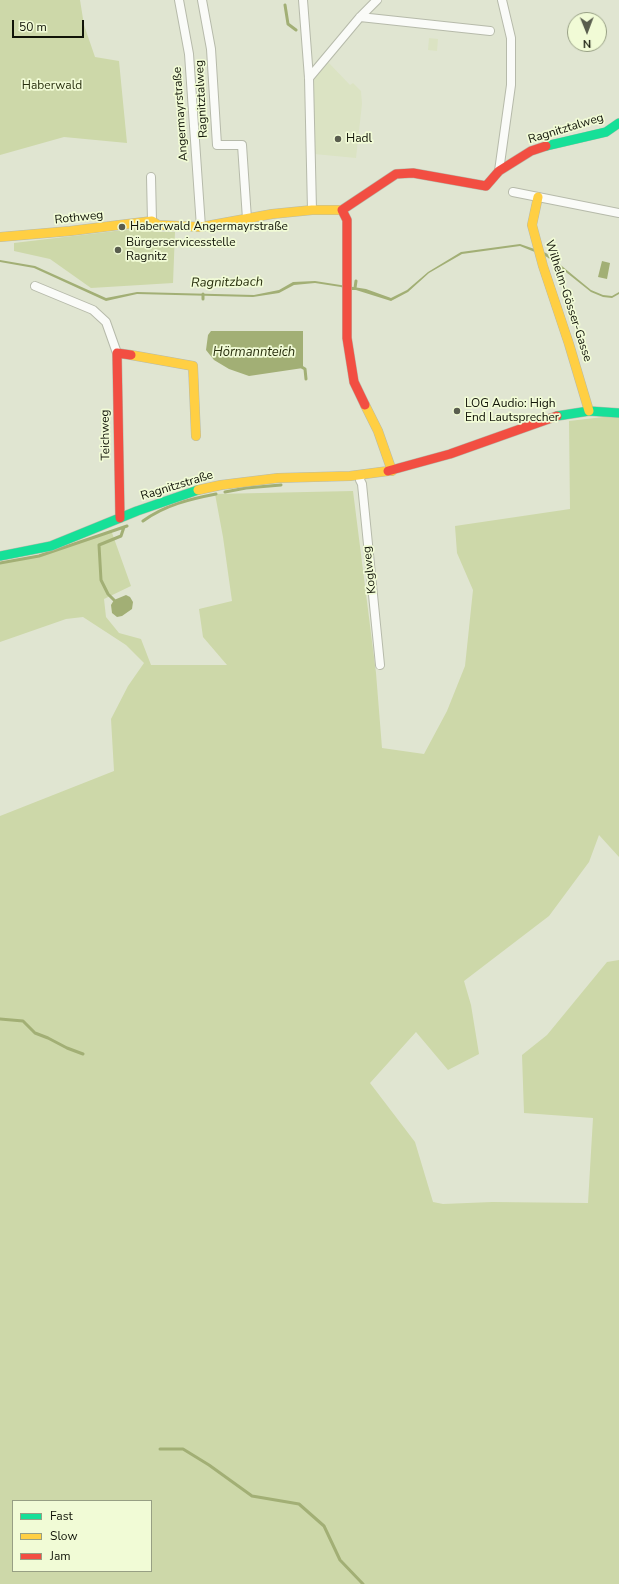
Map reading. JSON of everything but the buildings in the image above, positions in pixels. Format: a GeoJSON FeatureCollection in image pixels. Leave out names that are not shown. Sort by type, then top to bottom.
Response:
{"type":"FeatureCollection","features":[{"type":"Feature","properties":{"kind":"street","name":"Angermayrstraße"},"geometry":{"type":"LineString","coordinates":[[179,0],[189,54],[201,227]]}},
{"type":"Feature","properties":{"kind":"street","name":"Ragnitztalweg"},"geometry":{"type":"LineString","coordinates":[[202,0],[211,48],[217,145],[242,145],[247,219]]}},
{"type":"Feature","properties":{"kind":"street"},"geometry":{"type":"LineString","coordinates":[[303,0],[309,78],[312,210]]}},
{"type":"Feature","properties":{"kind":"street"},"geometry":{"type":"LineString","coordinates":[[309,78],[360,17],[377,0]]}},
{"type":"Feature","properties":{"kind":"street"},"geometry":{"type":"LineString","coordinates":[[499,171],[511,85],[511,38],[502,0]]}},
{"type":"Feature","properties":{"kind":"street"},"geometry":{"type":"LineString","coordinates":[[360,17],[490,31]]}},
{"type":"Feature","properties":{"kind":"street","name":"Ragnitztalweg"},"geometry":{"type":"LineString","coordinates":[[342,210],[389,179],[401,173],[413,173],[486,186],[499,171],[531,151],[545,146],[606,132],[619,123]]}},
{"type":"Feature","properties":{"kind":"street"},"geometry":{"type":"LineString","coordinates":[[151,177],[155,223],[201,227],[272,214],[312,210],[342,210],[347,220],[347,338],[354,382],[378,431],[392,470]]}},
{"type":"Feature","properties":{"kind":"street"},"geometry":{"type":"LineString","coordinates":[[513,192],[619,214]]}},
{"type":"Feature","properties":{"kind":"street","name":"Wilhelm-Gösser-Gasse"},"geometry":{"type":"LineString","coordinates":[[538,197],[532,225],[536,242],[570,344],[589,411]]}},
{"type":"Feature","properties":{"kind":"street","name":"Rothweg"},"geometry":{"type":"LineString","coordinates":[[0,237],[155,223]]}},
{"type":"Feature","properties":{"kind":"street","name":"Teichweg"},"geometry":{"type":"LineString","coordinates":[[35,286],[94,310],[106,322],[117,353],[120,518]]}},
{"type":"Feature","properties":{"kind":"street"},"geometry":{"type":"LineString","coordinates":[[117,353],[193,366],[196,436]]}},
{"type":"Feature","properties":{"kind":"street","name":"Ragnitzstraße"},"geometry":{"type":"LineString","coordinates":[[0,556],[51,546],[187,493],[221,485],[278,478],[350,476],[392,470],[450,454],[563,414],[589,411],[619,413]]}},
{"type":"Feature","properties":{"kind":"street","name":"Koglweg"},"geometry":{"type":"LineString","coordinates":[[361,475],[360,480],[362,484],[380,665]]}},
{"type":"Feature","properties":{"kind":"shaded area"},"geometry":{"type":"Polygon","coordinates":[[[429,38],[438,39],[437,51],[428,50],[429,38]]]}},
{"type":"Feature","properties":{"kind":"shaded area"},"geometry":{"type":"Polygon","coordinates":[[[328,62],[350,85],[353,83],[361,91],[362,104],[356,158],[314,154],[313,80],[325,63],[328,62]]]}},
{"type":"Feature","properties":{"kind":"green space","name":"Haberwald"},"geometry":{"type":"Polygon","coordinates":[[[0,0],[80,0],[84,25],[95,57],[119,61],[127,143],[64,137],[0,155],[0,0]]]}},
{"type":"Feature","properties":{"kind":"green space"},"geometry":{"type":"Polygon","coordinates":[[[140,228],[155,232],[175,232],[173,283],[91,288],[50,259],[14,251],[14,243],[140,228]]]}},
{"type":"Feature","properties":{"kind":"green space"},"geometry":{"type":"Polygon","coordinates":[[[612,416],[619,417],[619,857],[599,835],[589,862],[549,916],[464,981],[471,1005],[479,1054],[448,1070],[416,1032],[370,1083],[415,1142],[433,1202],[443,1204],[492,1202],[588,1203],[593,1118],[524,1113],[522,1055],[547,1035],[607,962],[619,960],[619,1584],[0,1584],[0,816],[114,771],[111,719],[128,686],[144,663],[126,645],[83,617],[66,619],[0,642],[0,563],[57,550],[111,530],[131,586],[104,599],[106,617],[119,633],[141,639],[151,665],[227,665],[203,637],[199,609],[232,601],[215,494],[353,491],[376,673],[382,748],[424,754],[447,711],[465,666],[473,590],[457,553],[455,526],[570,509],[569,421],[612,416]]]}},
{"type":"Feature","properties":{"kind":"water"},"geometry":{"type":"Polygon","coordinates":[[[520,244],[546,253],[591,290],[603,295],[612,296],[619,292],[619,294],[612,298],[603,297],[591,292],[547,257],[520,246],[462,254],[429,273],[408,292],[391,301],[356,290],[348,290],[341,287],[315,283],[294,285],[279,293],[253,297],[137,294],[106,301],[34,268],[0,262],[0,260],[35,266],[106,298],[137,292],[254,295],[279,290],[293,282],[315,281],[366,289],[391,298],[407,290],[428,272],[461,252],[520,244]]]}},
{"type":"Feature","properties":{"kind":"water"},"geometry":{"type":"Polygon","coordinates":[[[602,261],[610,263],[607,279],[598,277],[602,261]]]}},
{"type":"Feature","properties":{"kind":"water","name":"Hörmannteich"},"geometry":{"type":"Polygon","coordinates":[[[211,331],[303,331],[303,368],[249,376],[229,369],[214,360],[206,350],[208,335],[211,331]]]}},
{"type":"Feature","properties":{"kind":"water"},"geometry":{"type":"Polygon","coordinates":[[[126,595],[130,597],[133,602],[132,609],[122,616],[117,617],[112,613],[111,605],[114,600],[126,595]]]}},
{"type":"Feature","properties":{"kind":"waterway"},"geometry":{"type":"LineString","coordinates":[[285,5],[288,24],[296,30]]}},
{"type":"Feature","properties":{"kind":"waterway","name":"Ragnitzbach"},"geometry":{"type":"LineString","coordinates":[[355,288],[356,281]]}},
{"type":"Feature","properties":{"kind":"waterway","name":"Ragnitzbach"},"geometry":{"type":"LineString","coordinates":[[203,294],[203,299]]}},
{"type":"Feature","properties":{"kind":"waterway"},"geometry":{"type":"LineString","coordinates":[[300,366],[305,369],[306,379]]}},
{"type":"Feature","properties":{"kind":"waterway"},"geometry":{"type":"LineString","coordinates":[[225,492],[246,488],[281,485]]}},
{"type":"Feature","properties":{"kind":"waterway"},"geometry":{"type":"LineString","coordinates":[[143,521],[151,515],[178,503],[216,494]]}},
{"type":"Feature","properties":{"kind":"waterway"},"geometry":{"type":"LineString","coordinates":[[0,563],[39,556],[127,526]]}},
{"type":"Feature","properties":{"kind":"waterway"},"geometry":{"type":"LineString","coordinates":[[114,600],[108,594],[101,580],[99,545],[121,536],[124,527]]}},
{"type":"Feature","properties":{"kind":"waterway"},"geometry":{"type":"LineString","coordinates":[[0,1019],[23,1021],[35,1033],[83,1054]]}},
{"type":"Feature","properties":{"kind":"waterway"},"geometry":{"type":"LineString","coordinates":[[160,1449],[183,1449],[209,1465],[252,1496],[299,1504],[324,1526],[340,1560],[363,1584]]}},
{"type":"Feature","properties":{"kind":"traffic: fast"},"geometry":{"type":"LineString","coordinates":[[546,146],[606,132],[619,123]]}},
{"type":"Feature","properties":{"kind":"traffic: fast"},"geometry":{"type":"LineString","coordinates":[[557,416],[589,411],[619,413]]}},
{"type":"Feature","properties":{"kind":"traffic: fast"},"geometry":{"type":"LineString","coordinates":[[0,556],[51,546],[137,511],[198,490]]}},
{"type":"Feature","properties":{"kind":"traffic: slow"},"geometry":{"type":"LineString","coordinates":[[538,197],[532,225],[543,266],[589,411]]}},
{"type":"Feature","properties":{"kind":"traffic: slow"},"geometry":{"type":"LineString","coordinates":[[0,237],[70,231],[152,221],[158,225],[201,227],[272,214],[312,210],[342,210]]}},
{"type":"Feature","properties":{"kind":"traffic: slow"},"geometry":{"type":"LineString","coordinates":[[131,355],[193,366],[196,436]]}},
{"type":"Feature","properties":{"kind":"traffic: slow"},"geometry":{"type":"LineString","coordinates":[[365,405],[378,431],[392,471]]}},
{"type":"Feature","properties":{"kind":"traffic: slow"},"geometry":{"type":"LineString","coordinates":[[198,490],[221,485],[278,478],[350,476],[388,471]]}},
{"type":"Feature","properties":{"kind":"traffic: jam"},"geometry":{"type":"LineString","coordinates":[[342,210],[396,174],[413,173],[486,186],[499,171],[531,151],[546,146]]}},
{"type":"Feature","properties":{"kind":"traffic: jam"},"geometry":{"type":"LineString","coordinates":[[342,210],[347,220],[347,338],[354,382],[365,405]]}},
{"type":"Feature","properties":{"kind":"traffic: jam"},"geometry":{"type":"LineString","coordinates":[[120,518],[117,353],[131,355]]}},
{"type":"Feature","properties":{"kind":"traffic: jam"},"geometry":{"type":"LineString","coordinates":[[388,471],[450,454],[557,416]]}},
{"type":"Feature","properties":{"kind":"place","name":"Hadl"},"geometry":{"type":"Point","coordinates":[338,139]}},
{"type":"Feature","properties":{"kind":"place","name":"Haberwald Angermayrstraße"},"geometry":{"type":"Point","coordinates":[122,227]}},
{"type":"Feature","properties":{"kind":"place","name":"Bürgerservicesstelle Ragnitz"},"geometry":{"type":"Point","coordinates":[118,250]}},
{"type":"Feature","properties":{"kind":"place","name":"LOG Audio: High End Lautsprecher"},"geometry":{"type":"Point","coordinates":[457,411]}}]}
